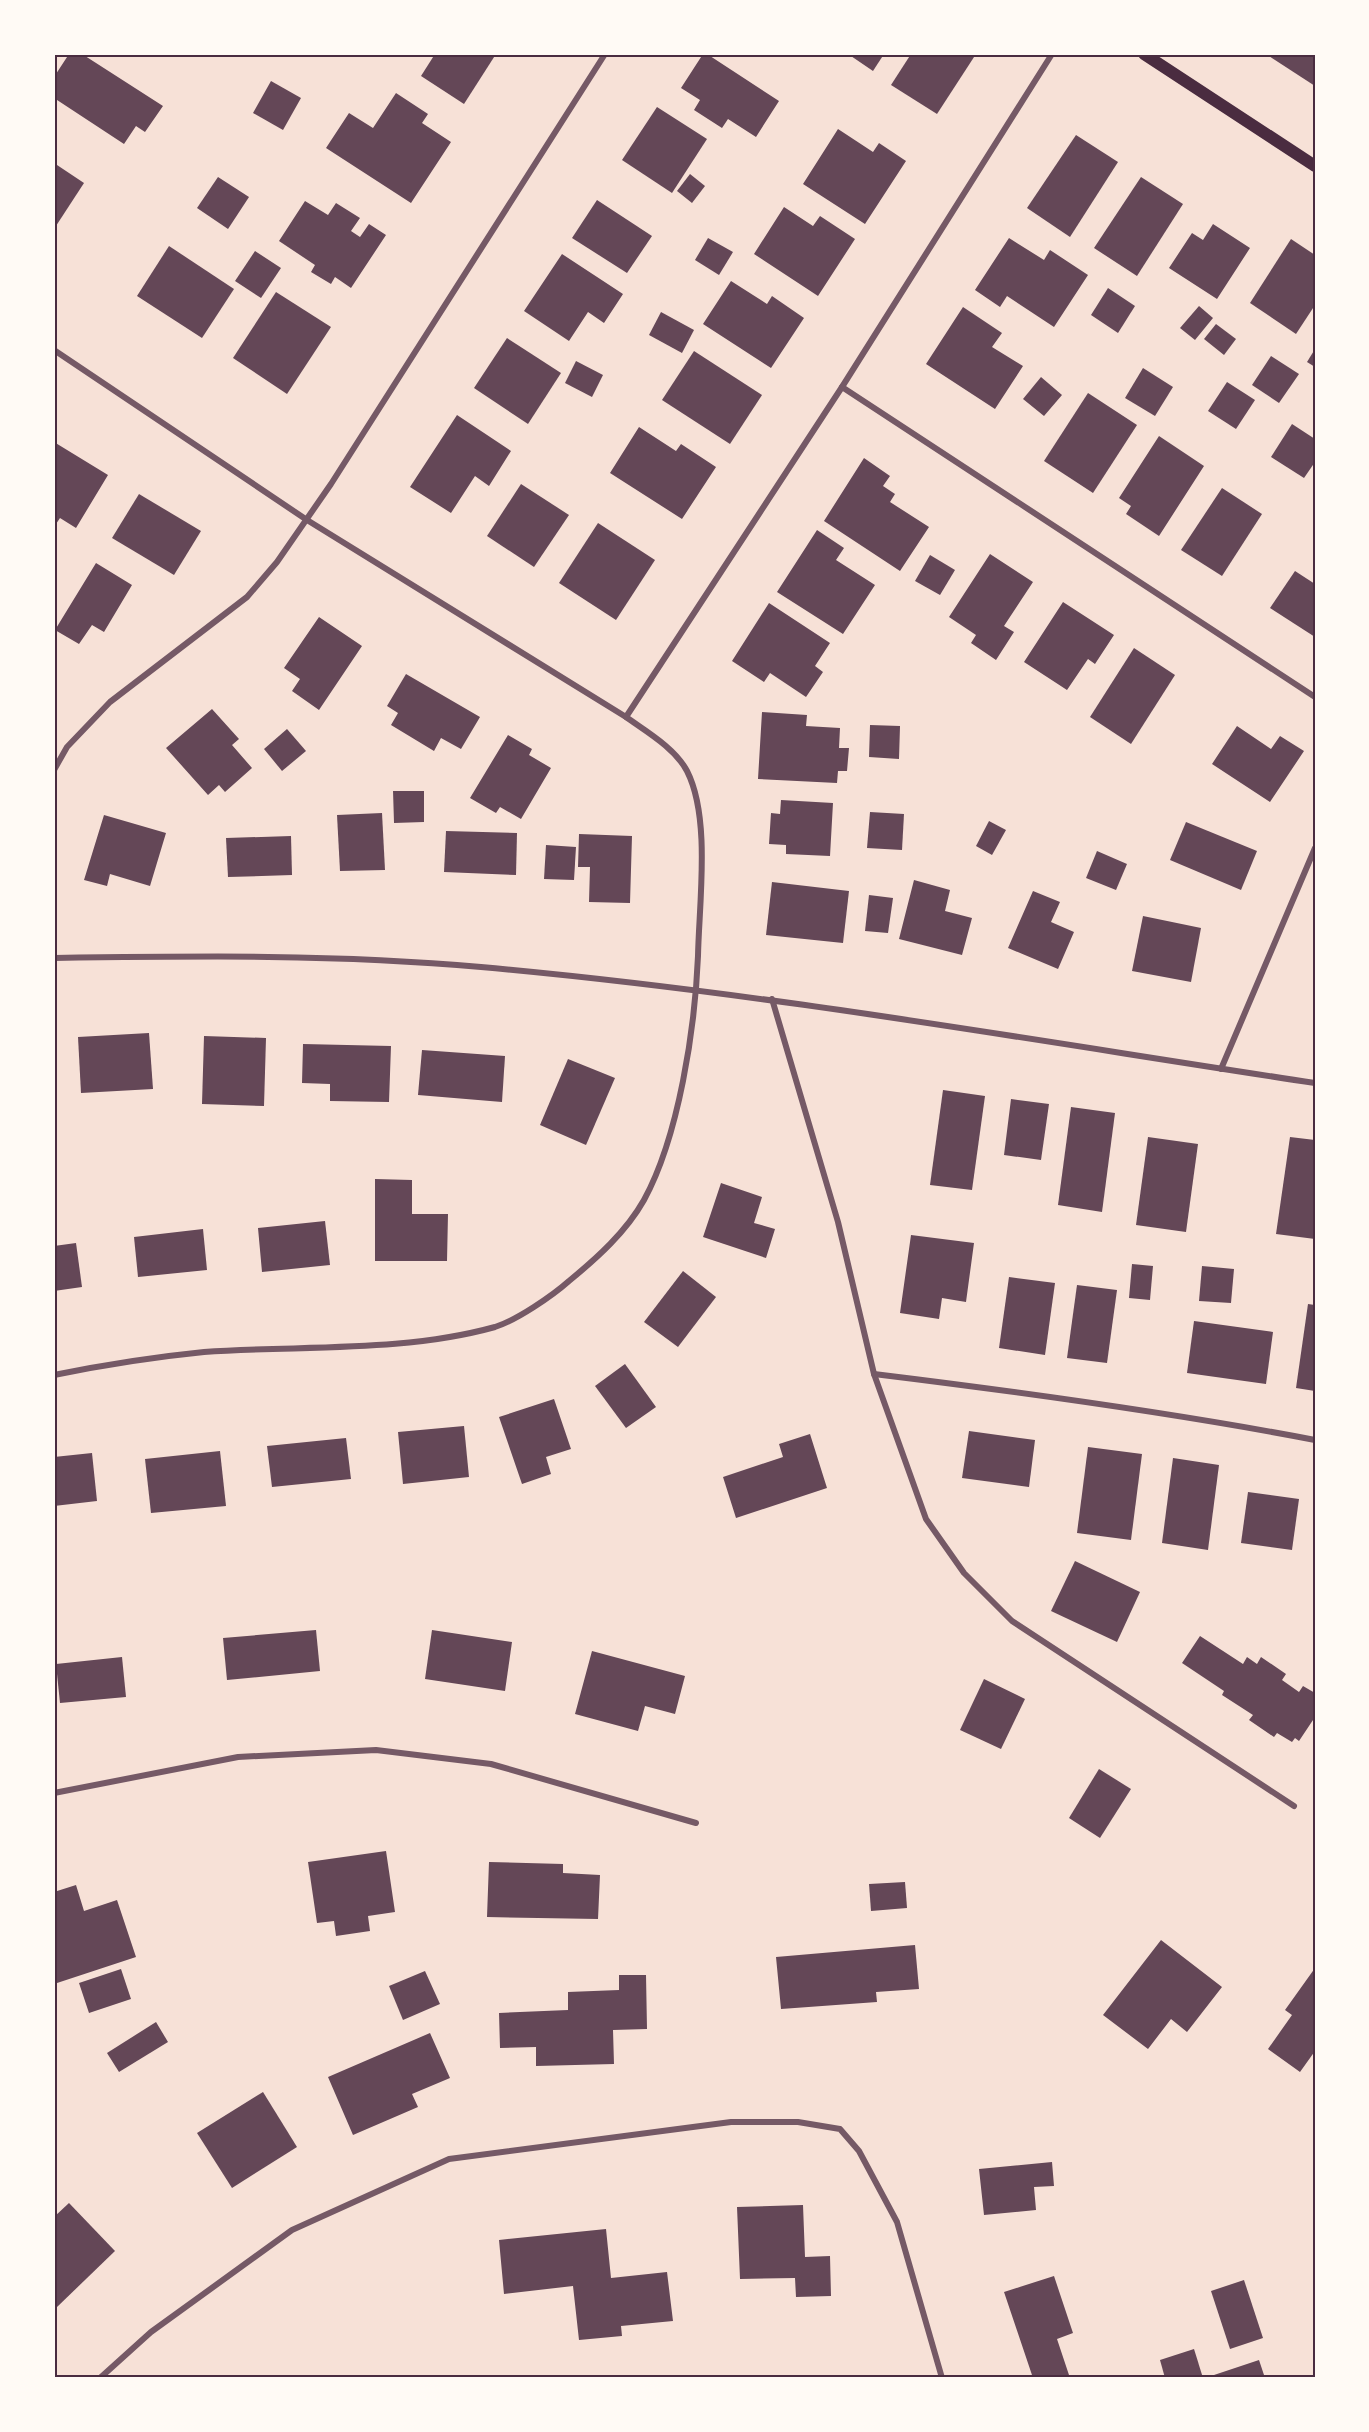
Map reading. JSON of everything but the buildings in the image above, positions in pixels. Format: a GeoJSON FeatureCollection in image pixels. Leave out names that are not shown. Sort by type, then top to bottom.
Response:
{"type":"FeatureCollection","features":[{"type":"Feature","properties":{"kind":"main road"},"geometry":{"type":"LineString","coordinates":[[1144,54],[1315,166]]}},
{"type":"Feature","properties":{"kind":"street"},"geometry":{"type":"LineString","coordinates":[[54,770],[67,747],[111,702],[247,597],[277,562],[307,520],[605,54]]}},
{"type":"Feature","properties":{"kind":"street"},"geometry":{"type":"LineString","coordinates":[[626,717],[842,387],[1052,54]]}},
{"type":"Feature","properties":{"kind":"street"},"geometry":{"type":"LineString","coordinates":[[54,350],[307,520],[626,717],[666,746],[686,769],[696,795],[702,826],[696,991],[670,1137],[644,1201],[606,1250],[551,1296],[498,1326],[409,1343],[203,1353],[102,1365],[54,1375]]}},
{"type":"Feature","properties":{"kind":"street"},"geometry":{"type":"LineString","coordinates":[[842,387],[1315,697]]}},
{"type":"Feature","properties":{"kind":"street"},"geometry":{"type":"LineString","coordinates":[[1221,1069],[1315,848]]}},
{"type":"Feature","properties":{"kind":"street"},"geometry":{"type":"LineString","coordinates":[[54,958],[279,956],[393,960],[481,967],[772,999],[1315,1083]]}},
{"type":"Feature","properties":{"kind":"street"},"geometry":{"type":"LineString","coordinates":[[772,999],[838,1222],[874,1374],[926,1519],[964,1573],[1012,1621],[1294,1806]]}},
{"type":"Feature","properties":{"kind":"street"},"geometry":{"type":"LineString","coordinates":[[874,1374],[1206,1420],[1315,1440]]}},
{"type":"Feature","properties":{"kind":"street"},"geometry":{"type":"LineString","coordinates":[[54,1793],[238,1757],[376,1750],[491,1764],[696,1823]]}},
{"type":"Feature","properties":{"kind":"street"},"geometry":{"type":"LineString","coordinates":[[100,2378],[151,2332],[292,2230],[449,2159],[731,2122],[798,2122],[841,2130],[859,2151],[897,2222],[942,2378]]}}]}
